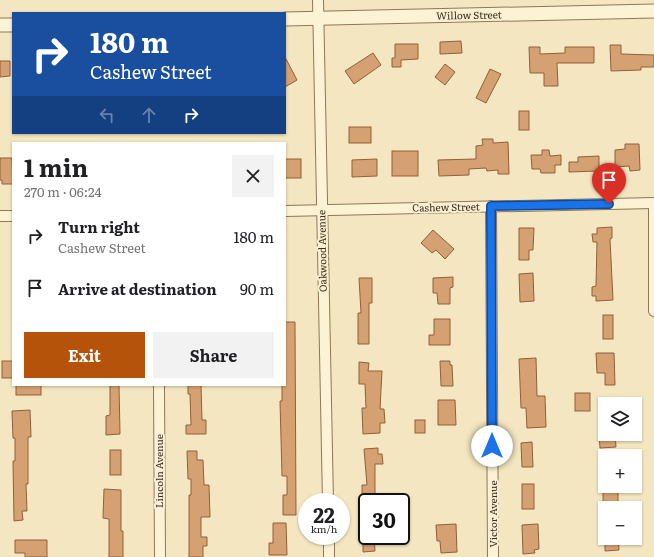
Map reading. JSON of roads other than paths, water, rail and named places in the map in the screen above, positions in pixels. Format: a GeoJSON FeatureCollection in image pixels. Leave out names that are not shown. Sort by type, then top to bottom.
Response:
{"type":"FeatureCollection","features":[{"type":"Feature","properties":{"kind":"street","name":"Oakwood Avenue"},"geometry":{"type":"LineString","coordinates":[[318,0],[328,493]]}},
{"type":"Feature","properties":{"kind":"street","name":"Willow Street"},"geometry":{"type":"LineString","coordinates":[[286,19],[654,11]]}},
{"type":"Feature","properties":{"kind":"street"},"geometry":{"type":"LineString","coordinates":[[0,25],[12,25]]}},
{"type":"Feature","properties":{"kind":"street","name":"Cashew Street"},"geometry":{"type":"LineString","coordinates":[[286,211],[654,203]]}},
{"type":"Feature","properties":{"kind":"street"},"geometry":{"type":"LineString","coordinates":[[654,203],[654,311]]}},
{"type":"Feature","properties":{"kind":"street","name":"Victor Avenue"},"geometry":{"type":"LineString","coordinates":[[491,206],[493,557]]}},
{"type":"Feature","properties":{"kind":"street"},"geometry":{"type":"LineString","coordinates":[[0,216],[12,216]]}},
{"type":"Feature","properties":{"kind":"street","name":"Lincoln Avenue"},"geometry":{"type":"LineString","coordinates":[[159,386],[160,557]]}},
{"type":"Feature","properties":{"kind":"street"},"geometry":{"type":"LineString","coordinates":[[329,545],[329,557]]}}]}
